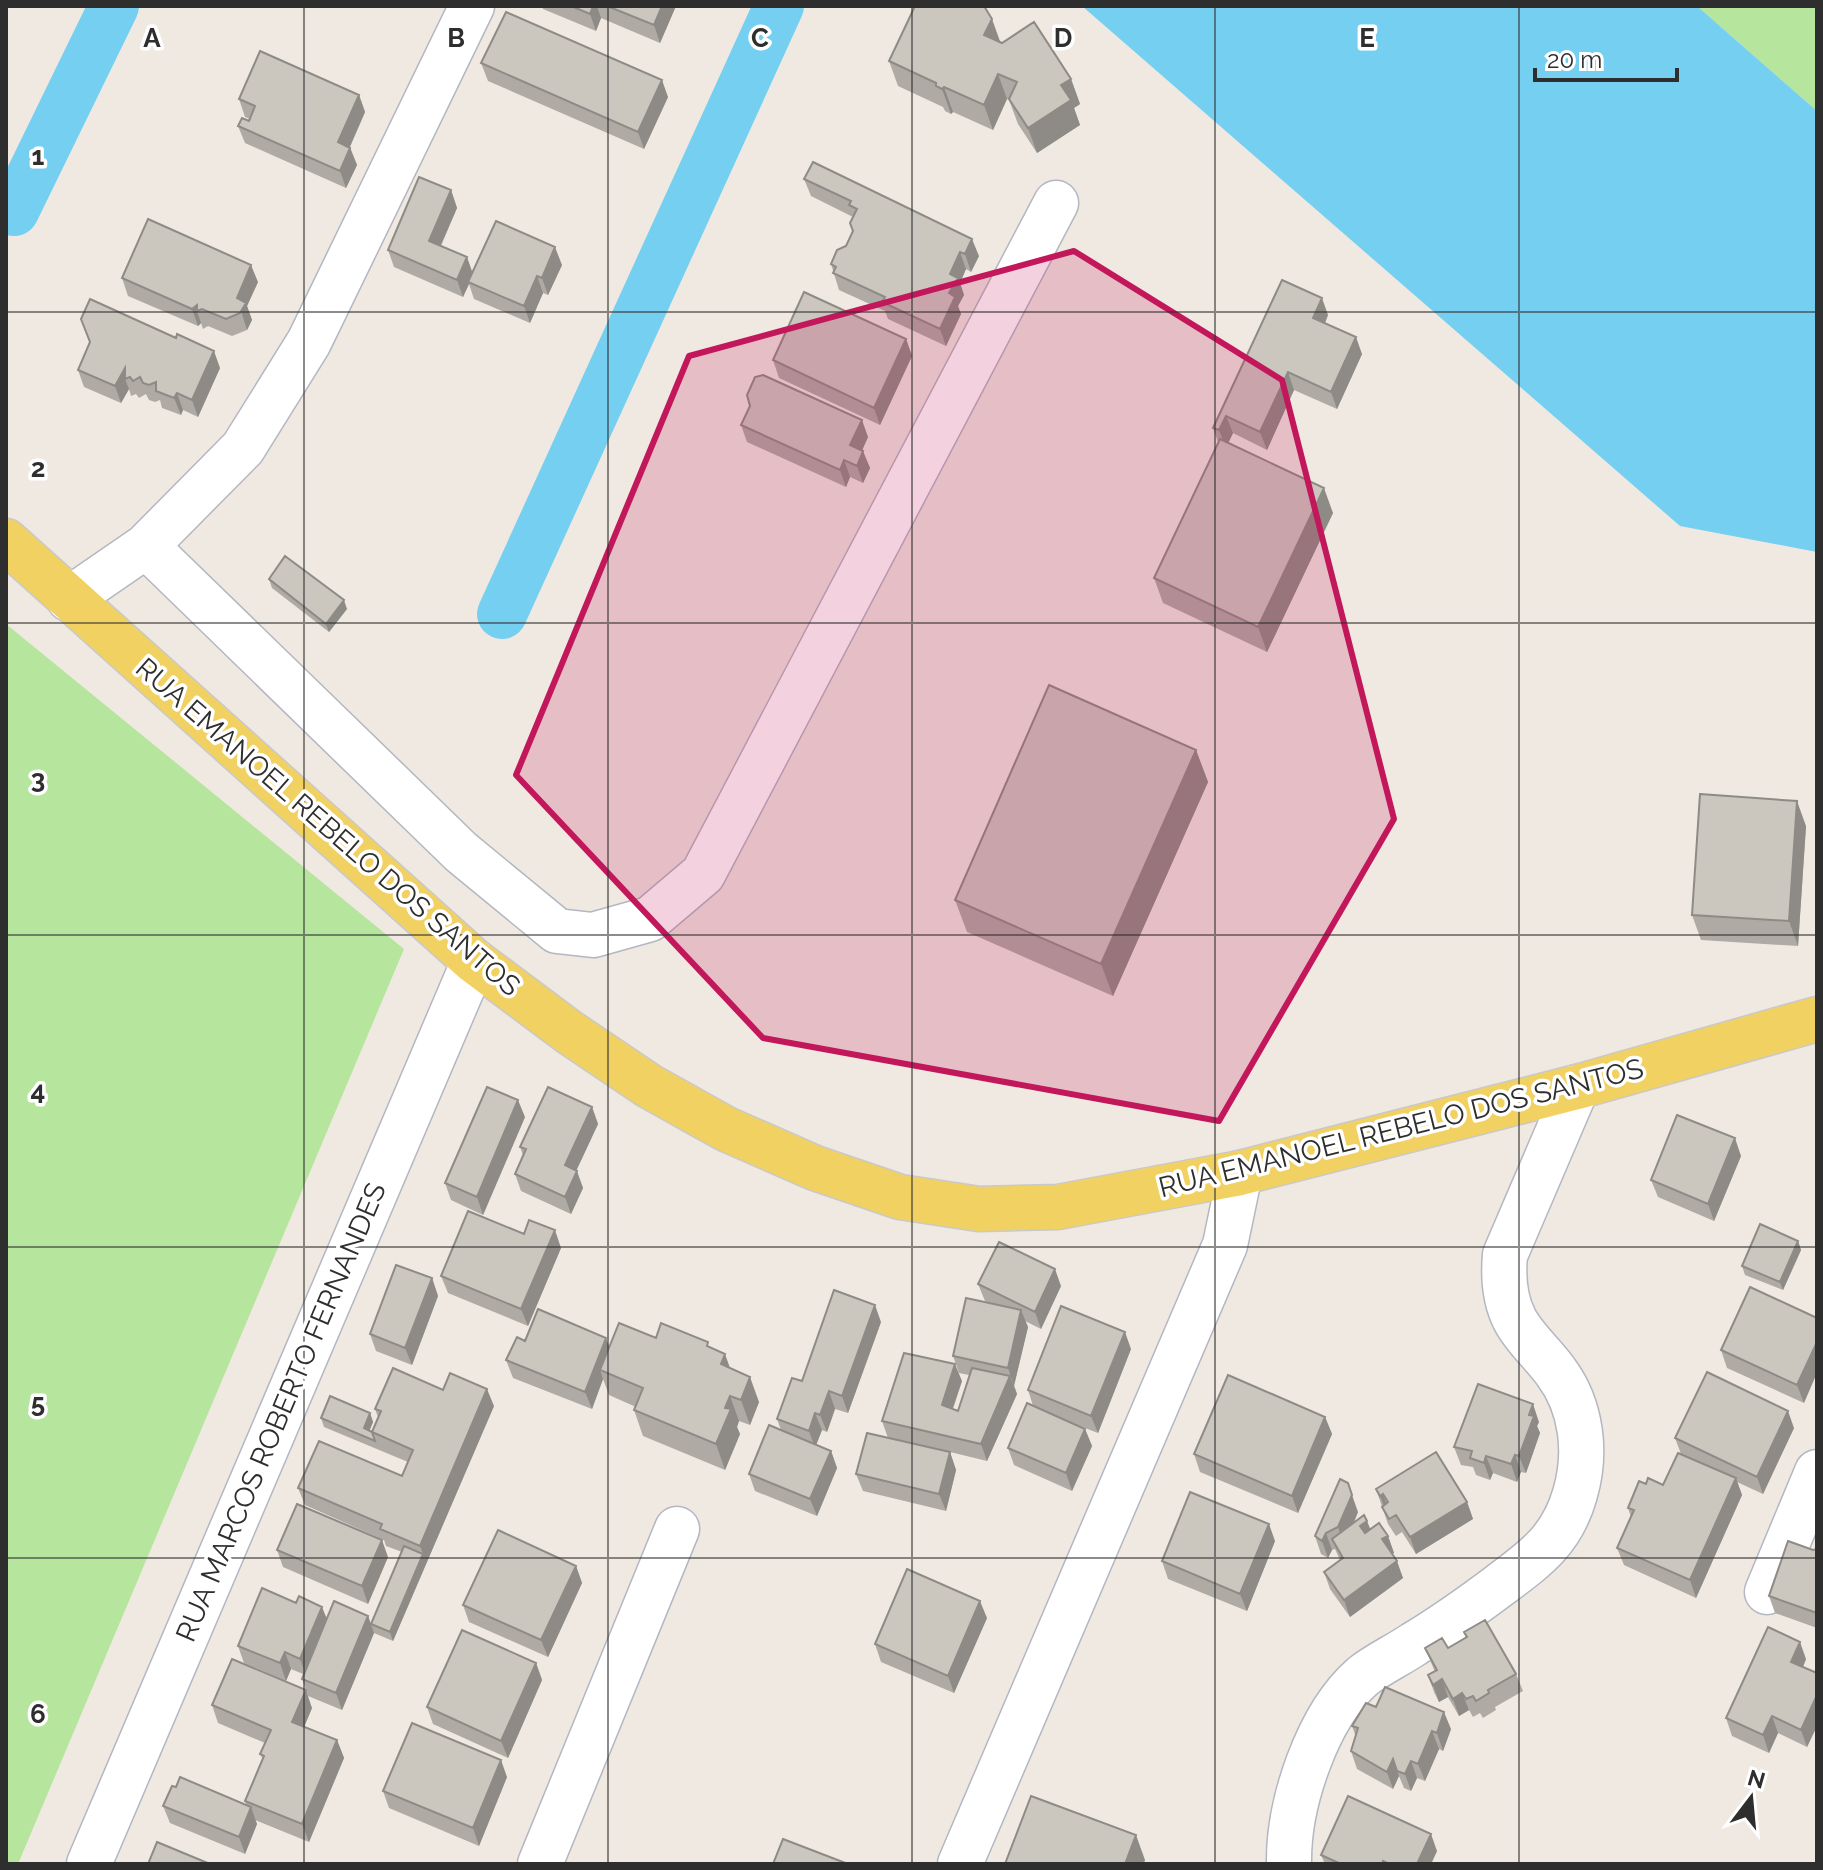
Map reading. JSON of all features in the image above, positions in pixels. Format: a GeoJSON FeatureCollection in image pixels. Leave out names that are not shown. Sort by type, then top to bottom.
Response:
{"type":"FeatureCollection","features":[{"type":"Feature","properties":{"kind":"main road","name":"RUA EMANOEL REBELO DOS SANTOS"},"geometry":{"type":"LineString","coordinates":[[6,541],[474,961],[569,1032],[662,1093],[726,1129],[815,1168],[900,1197],[979,1209],[1058,1207],[1240,1173],[1577,1087],[1817,1019]]}},
{"type":"Feature","properties":{"kind":"street"},"geometry":{"type":"LineString","coordinates":[[69,599],[146,546],[243,448],[309,342],[472,6]]}},
{"type":"Feature","properties":{"kind":"street"},"geometry":{"type":"LineString","coordinates":[[146,546],[461,852],[557,931],[593,935],[650,919],[703,874],[1056,203]]}},
{"type":"Feature","properties":{"kind":"street","name":"RUA MARCOS ROBERTO FERNANDES"},"geometry":{"type":"LineString","coordinates":[[89,1864],[474,961]]}},
{"type":"Feature","properties":{"kind":"street"},"geometry":{"type":"LineString","coordinates":[[1289,1864],[1294,1808],[1309,1762],[1335,1707],[1364,1676],[1450,1622],[1532,1562],[1560,1533],[1575,1494],[1581,1453],[1578,1417],[1558,1375],[1515,1320],[1503,1284],[1505,1255],[1577,1087]]}},
{"type":"Feature","properties":{"kind":"street"},"geometry":{"type":"LineString","coordinates":[[960,1864],[1225,1245],[1240,1173]]}},
{"type":"Feature","properties":{"kind":"street"},"geometry":{"type":"LineString","coordinates":[[1767,1592],[1817,1472]]}},
{"type":"Feature","properties":{"kind":"street"},"geometry":{"type":"LineString","coordinates":[[540,1864],[677,1529]]}},
{"type":"Feature","properties":{"kind":"highlighted area"},"geometry":{"type":"Polygon","coordinates":[[[1074,251],[1282,380],[1394,819],[1219,1121],[763,1038],[516,775],[689,356],[1074,251]]]}},
{"type":"Feature","properties":{"kind":"green space"},"geometry":{"type":"Polygon","coordinates":[[[1697,6],[1817,6],[1817,111],[1697,6]]]}},
{"type":"Feature","properties":{"kind":"green space"},"geometry":{"type":"Polygon","coordinates":[[[6,624],[404,949],[18,1864],[6,1864],[6,624]]]}},
{"type":"Feature","properties":{"kind":"water"},"geometry":{"type":"Polygon","coordinates":[[[1082,6],[1697,6],[1817,111],[1817,552],[1680,526],[1082,6]]]}},
{"type":"Feature","properties":{"kind":"building"},"geometry":{"type":"Polygon","coordinates":[[[571,6],[593,6],[590,14],[571,6]]]}},
{"type":"Feature","properties":{"kind":"building"},"geometry":{"type":"Polygon","coordinates":[[[607,6],[662,6],[654,25],[607,6]]]}},
{"type":"Feature","properties":{"kind":"building"},"geometry":{"type":"Polygon","coordinates":[[[915,6],[984,6],[992,19],[984,35],[1002,43],[1034,22],[1071,79],[1061,85],[1071,100],[1028,128],[1009,99],[1017,82],[998,74],[984,105],[944,87],[942,89],[936,83],[889,61],[915,6]]]}},
{"type":"Feature","properties":{"kind":"building"},"geometry":{"type":"Polygon","coordinates":[[[506,12],[662,80],[638,132],[481,63],[506,12]]]}},
{"type":"Feature","properties":{"kind":"building"},"geometry":{"type":"Polygon","coordinates":[[[260,51],[359,95],[338,142],[350,148],[340,171],[238,126],[242,118],[249,121],[255,106],[239,99],[260,51]]]}},
{"type":"Feature","properties":{"kind":"building"},"geometry":{"type":"Polygon","coordinates":[[[813,162],[972,239],[965,254],[960,252],[950,274],[958,278],[949,293],[955,297],[940,329],[882,302],[885,297],[833,273],[836,267],[831,264],[837,250],[846,246],[853,231],[850,223],[857,209],[849,205],[851,201],[804,179],[813,162]]]}},
{"type":"Feature","properties":{"kind":"building"},"geometry":{"type":"Polygon","coordinates":[[[419,177],[451,190],[429,241],[467,257],[457,280],[388,250],[419,177]]]}},
{"type":"Feature","properties":{"kind":"building"},"geometry":{"type":"Polygon","coordinates":[[[148,219],[251,265],[237,298],[246,303],[240,313],[226,319],[202,309],[197,311],[197,305],[192,309],[122,278],[148,219]]]}},
{"type":"Feature","properties":{"kind":"building"},"geometry":{"type":"Polygon","coordinates":[[[496,221],[555,247],[542,278],[537,276],[524,306],[468,282],[496,221]]]}},
{"type":"Feature","properties":{"kind":"building"},"geometry":{"type":"Polygon","coordinates":[[[1282,280],[1322,298],[1313,318],[1356,337],[1331,392],[1288,372],[1260,432],[1226,416],[1219,430],[1213,428],[1282,280]]]}},
{"type":"Feature","properties":{"kind":"building"},"geometry":{"type":"Polygon","coordinates":[[[804,292],[906,339],[874,408],[773,360],[804,292]]]}},
{"type":"Feature","properties":{"kind":"building"},"geometry":{"type":"Polygon","coordinates":[[[90,299],[176,338],[177,334],[214,351],[192,400],[177,393],[174,398],[156,391],[156,382],[149,385],[143,383],[140,377],[133,381],[130,377],[125,379],[125,368],[115,386],[78,370],[90,342],[81,319],[90,299]]]}},
{"type":"Feature","properties":{"kind":"building"},"geometry":{"type":"Polygon","coordinates":[[[763,375],[862,420],[850,445],[863,451],[857,466],[844,460],[840,470],[741,425],[750,406],[747,395],[755,377],[763,375]]]}},
{"type":"Feature","properties":{"kind":"building"},"geometry":{"type":"Polygon","coordinates":[[[1220,439],[1324,488],[1258,627],[1154,578],[1220,439]]]}},
{"type":"Feature","properties":{"kind":"building"},"geometry":{"type":"Polygon","coordinates":[[[285,556],[344,600],[326,624],[269,579],[285,556]]]}},
{"type":"Feature","properties":{"kind":"building"},"geometry":{"type":"Polygon","coordinates":[[[1049,685],[1196,750],[1101,964],[955,900],[1049,685]]]}},
{"type":"Feature","properties":{"kind":"building"},"geometry":{"type":"Polygon","coordinates":[[[1700,794],[1797,801],[1789,921],[1692,915],[1700,794]]]}},
{"type":"Feature","properties":{"kind":"building"},"geometry":{"type":"Polygon","coordinates":[[[487,1087],[518,1100],[477,1197],[445,1183],[487,1087]]]}},
{"type":"Feature","properties":{"kind":"building"},"geometry":{"type":"Polygon","coordinates":[[[548,1087],[592,1107],[565,1165],[577,1171],[565,1197],[515,1174],[526,1149],[520,1147],[548,1087]]]}},
{"type":"Feature","properties":{"kind":"building"},"geometry":{"type":"Polygon","coordinates":[[[1677,1115],[1735,1138],[1708,1204],[1651,1180],[1677,1115]]]}},
{"type":"Feature","properties":{"kind":"building"},"geometry":{"type":"Polygon","coordinates":[[[468,1211],[524,1234],[529,1220],[555,1230],[521,1309],[441,1276],[468,1211]]]}},
{"type":"Feature","properties":{"kind":"building"},"geometry":{"type":"Polygon","coordinates":[[[1760,1224],[1798,1241],[1780,1282],[1742,1266],[1760,1224]]]}},
{"type":"Feature","properties":{"kind":"building"},"geometry":{"type":"Polygon","coordinates":[[[999,1242],[1055,1269],[1035,1312],[978,1284],[999,1242]]]}},
{"type":"Feature","properties":{"kind":"building"},"geometry":{"type":"Polygon","coordinates":[[[396,1265],[432,1278],[405,1348],[370,1334],[396,1265]]]}},
{"type":"Feature","properties":{"kind":"building"},"geometry":{"type":"Polygon","coordinates":[[[1750,1287],[1817,1318],[1817,1342],[1797,1385],[1721,1350],[1750,1287]]]}},
{"type":"Feature","properties":{"kind":"building"},"geometry":{"type":"Polygon","coordinates":[[[834,1290],[875,1305],[842,1396],[829,1391],[820,1415],[815,1413],[809,1431],[777,1419],[792,1378],[802,1381],[834,1290]]]}},
{"type":"Feature","properties":{"kind":"building"},"geometry":{"type":"Polygon","coordinates":[[[966,1298],[1021,1310],[1008,1368],[953,1356],[966,1298]]]}},
{"type":"Feature","properties":{"kind":"building"},"geometry":{"type":"Polygon","coordinates":[[[1061,1306],[1125,1332],[1091,1416],[1028,1390],[1061,1306]]]}},
{"type":"Feature","properties":{"kind":"building"},"geometry":{"type":"Polygon","coordinates":[[[538,1309],[606,1338],[585,1392],[506,1360],[517,1337],[525,1341],[538,1309]]]}},
{"type":"Feature","properties":{"kind":"building"},"geometry":{"type":"Polygon","coordinates":[[[619,1323],[656,1338],[661,1323],[708,1342],[707,1346],[725,1354],[721,1364],[750,1377],[741,1400],[730,1396],[725,1408],[731,1409],[716,1444],[634,1410],[643,1388],[600,1370],[619,1323]]]}},
{"type":"Feature","properties":{"kind":"building"},"geometry":{"type":"Polygon","coordinates":[[[904,1353],[955,1364],[942,1405],[958,1411],[972,1368],[1010,1376],[981,1444],[882,1421],[904,1353]]]}},
{"type":"Feature","properties":{"kind":"building"},"geometry":{"type":"Polygon","coordinates":[[[393,1368],[443,1390],[450,1373],[487,1389],[420,1546],[380,1529],[382,1524],[298,1488],[319,1441],[402,1476],[413,1450],[372,1432],[381,1411],[375,1409],[393,1368]]]}},
{"type":"Feature","properties":{"kind":"building"},"geometry":{"type":"Polygon","coordinates":[[[1707,1372],[1788,1411],[1757,1477],[1675,1438],[1707,1372]]]}},
{"type":"Feature","properties":{"kind":"building"},"geometry":{"type":"Polygon","coordinates":[[[1228,1375],[1325,1417],[1292,1496],[1194,1454],[1228,1375]]]}},
{"type":"Feature","properties":{"kind":"building"},"geometry":{"type":"Polygon","coordinates":[[[1478,1384],[1533,1404],[1529,1415],[1534,1416],[1519,1456],[1515,1455],[1511,1464],[1486,1456],[1484,1463],[1470,1458],[1472,1451],[1454,1447],[1478,1384]]]}},
{"type":"Feature","properties":{"kind":"building"},"geometry":{"type":"Polygon","coordinates":[[[330,1396],[370,1413],[364,1428],[372,1432],[375,1441],[321,1418],[330,1396]]]}},
{"type":"Feature","properties":{"kind":"building"},"geometry":{"type":"Polygon","coordinates":[[[1027,1403],[1085,1429],[1066,1473],[1008,1448],[1027,1403]]]}},
{"type":"Feature","properties":{"kind":"building"},"geometry":{"type":"Polygon","coordinates":[[[769,1425],[831,1451],[810,1499],[749,1474],[769,1425]]]}},
{"type":"Feature","properties":{"kind":"building"},"geometry":{"type":"Polygon","coordinates":[[[867,1433],[950,1452],[939,1494],[856,1474],[867,1433]]]}},
{"type":"Feature","properties":{"kind":"building"},"geometry":{"type":"Polygon","coordinates":[[[1436,1452],[1467,1502],[1410,1537],[1396,1515],[1389,1519],[1382,1507],[1388,1502],[1376,1489],[1436,1452]]]}},
{"type":"Feature","properties":{"kind":"building"},"geometry":{"type":"Polygon","coordinates":[[[1678,1453],[1736,1478],[1690,1580],[1617,1548],[1634,1510],[1628,1508],[1639,1481],[1646,1484],[1648,1478],[1663,1485],[1678,1453]]]}},
{"type":"Feature","properties":{"kind":"building"},"geometry":{"type":"Polygon","coordinates":[[[1340,1479],[1348,1483],[1352,1495],[1338,1527],[1326,1533],[1322,1541],[1315,1536],[1340,1479]]]}},
{"type":"Feature","properties":{"kind":"building"},"geometry":{"type":"Polygon","coordinates":[[[1190,1492],[1269,1524],[1240,1594],[1162,1561],[1190,1492]]]}},
{"type":"Feature","properties":{"kind":"building"},"geometry":{"type":"Polygon","coordinates":[[[297,1504],[382,1540],[362,1586],[277,1550],[297,1504]]]}},
{"type":"Feature","properties":{"kind":"building"},"geometry":{"type":"Polygon","coordinates":[[[1364,1515],[1367,1521],[1360,1526],[1365,1533],[1379,1523],[1388,1536],[1382,1539],[1397,1561],[1344,1600],[1324,1572],[1343,1558],[1332,1539],[1364,1515]]]}},
{"type":"Feature","properties":{"kind":"building"},"geometry":{"type":"Polygon","coordinates":[[[498,1530],[576,1566],[541,1640],[463,1605],[498,1530]]]}},
{"type":"Feature","properties":{"kind":"building"},"geometry":{"type":"Polygon","coordinates":[[[1788,1541],[1817,1549],[1817,1613],[1769,1596],[1788,1541]]]}},
{"type":"Feature","properties":{"kind":"building"},"geometry":{"type":"Polygon","coordinates":[[[404,1546],[423,1554],[390,1632],[371,1624],[404,1546]]]}},
{"type":"Feature","properties":{"kind":"building"},"geometry":{"type":"Polygon","coordinates":[[[907,1569],[980,1601],[948,1676],[875,1644],[907,1569]]]}},
{"type":"Feature","properties":{"kind":"building"},"geometry":{"type":"Polygon","coordinates":[[[262,1588],[296,1603],[299,1596],[322,1607],[300,1659],[285,1652],[280,1663],[238,1646],[262,1588]]]}},
{"type":"Feature","properties":{"kind":"building"},"geometry":{"type":"Polygon","coordinates":[[[334,1601],[368,1616],[336,1693],[302,1679],[334,1601]]]}},
{"type":"Feature","properties":{"kind":"building"},"geometry":{"type":"Polygon","coordinates":[[[1485,1620],[1516,1674],[1488,1690],[1489,1693],[1476,1701],[1473,1696],[1466,1699],[1462,1693],[1453,1699],[1442,1679],[1433,1685],[1428,1675],[1437,1670],[1425,1648],[1442,1638],[1448,1648],[1467,1637],[1464,1632],[1485,1620]]]}},
{"type":"Feature","properties":{"kind":"building"},"geometry":{"type":"Polygon","coordinates":[[[1768,1627],[1800,1642],[1791,1662],[1817,1673],[1817,1695],[1801,1730],[1772,1716],[1763,1735],[1726,1718],[1768,1627]]]}},
{"type":"Feature","properties":{"kind":"building"},"geometry":{"type":"Polygon","coordinates":[[[462,1630],[536,1663],[501,1741],[427,1707],[462,1630]]]}},
{"type":"Feature","properties":{"kind":"building"},"geometry":{"type":"Polygon","coordinates":[[[232,1659],[306,1690],[292,1722],[337,1740],[302,1824],[245,1801],[271,1730],[212,1705],[232,1659]]]}},
{"type":"Feature","properties":{"kind":"building"},"geometry":{"type":"Polygon","coordinates":[[[1385,1687],[1444,1712],[1437,1733],[1432,1731],[1418,1764],[1411,1761],[1405,1774],[1397,1771],[1393,1759],[1387,1772],[1351,1751],[1358,1728],[1352,1726],[1366,1703],[1376,1707],[1385,1687]]]}},
{"type":"Feature","properties":{"kind":"building"},"geometry":{"type":"Polygon","coordinates":[[[412,1723],[501,1760],[473,1828],[383,1791],[412,1723]]]}},
{"type":"Feature","properties":{"kind":"building"},"geometry":{"type":"Polygon","coordinates":[[[180,1777],[251,1807],[239,1837],[163,1806],[180,1777]]]}},
{"type":"Feature","properties":{"kind":"building"},"geometry":{"type":"Polygon","coordinates":[[[1031,1796],[1136,1835],[1125,1864],[1005,1864],[1031,1796]]]}},
{"type":"Feature","properties":{"kind":"building"},"geometry":{"type":"Polygon","coordinates":[[[1348,1796],[1431,1834],[1417,1864],[1389,1864],[1383,1861],[1382,1864],[1341,1864],[1321,1855],[1348,1796]]]}},
{"type":"Feature","properties":{"kind":"building"},"geometry":{"type":"Polygon","coordinates":[[[783,1839],[848,1864],[773,1864],[783,1839]]]}},
{"type":"Feature","properties":{"kind":"building"},"geometry":{"type":"Polygon","coordinates":[[[157,1842],[210,1864],[148,1864],[157,1842]]]}},
{"type":"Feature","properties":{"kind":"waterway"},"geometry":{"type":"LineString","coordinates":[[14,211],[114,6]]}},
{"type":"Feature","properties":{"kind":"waterway"},"geometry":{"type":"LineString","coordinates":[[502,614],[779,6]]}}]}
